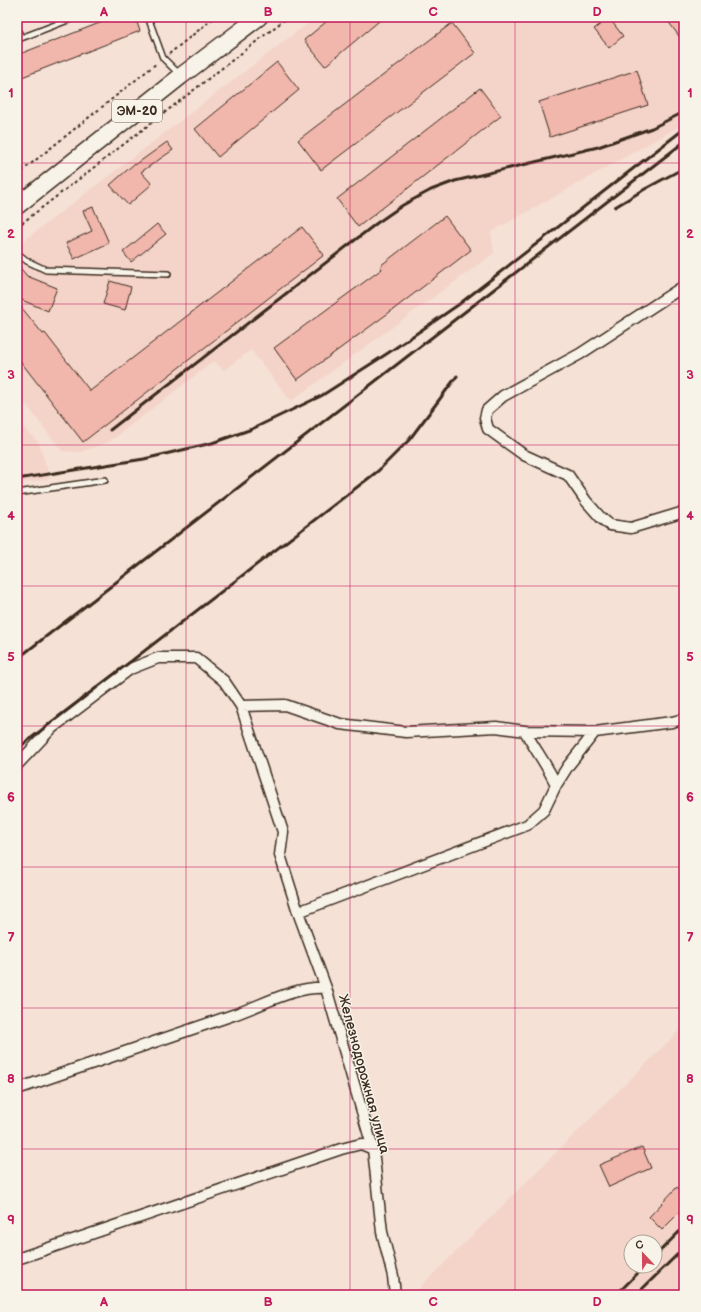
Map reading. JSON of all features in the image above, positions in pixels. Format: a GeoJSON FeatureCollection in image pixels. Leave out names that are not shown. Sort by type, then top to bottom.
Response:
{"type":"FeatureCollection","features":[{"type":"Feature","properties":{"kind":"main road","name":"ЭМ-20"},"geometry":{"type":"LineString","coordinates":[[22,201],[181,76],[259,17]]}},
{"type":"Feature","properties":{"kind":"street"},"geometry":{"type":"LineString","coordinates":[[684,286],[580,354],[503,396],[487,410],[485,418],[488,429],[524,455],[568,475],[600,518],[610,525],[631,528],[684,512]]}},
{"type":"Feature","properties":{"kind":"street","name":"Железнодорожная улица"},"geometry":{"type":"LineString","coordinates":[[17,765],[52,728],[130,669],[158,658],[196,658],[224,681],[241,706],[283,832],[280,856],[298,912],[326,988],[373,1149],[382,1232],[393,1276],[395,1295]]}},
{"type":"Feature","properties":{"kind":"street"},"geometry":{"type":"LineString","coordinates":[[241,706],[285,705],[340,724],[406,732],[496,727],[525,731],[595,732],[672,722],[684,719]]}},
{"type":"Feature","properties":{"kind":"street"},"geometry":{"type":"LineString","coordinates":[[525,731],[534,748],[550,770],[556,785]]}},
{"type":"Feature","properties":{"kind":"street"},"geometry":{"type":"LineString","coordinates":[[298,912],[527,825],[544,810],[556,785],[568,766],[595,732]]}},
{"type":"Feature","properties":{"kind":"street"},"geometry":{"type":"LineString","coordinates":[[17,1089],[249,1010],[292,993],[314,988],[326,988]]}},
{"type":"Feature","properties":{"kind":"street"},"geometry":{"type":"LineString","coordinates":[[17,1258],[341,1149],[361,1144],[373,1149]]}},
{"type":"Feature","properties":{"kind":"lane"},"geometry":{"type":"LineString","coordinates":[[17,28],[19,39],[76,17]]}},
{"type":"Feature","properties":{"kind":"lane"},"geometry":{"type":"LineString","coordinates":[[148,17],[162,58],[181,76]]}},
{"type":"Feature","properties":{"kind":"lane"},"geometry":{"type":"LineString","coordinates":[[17,185],[22,201]]}},
{"type":"Feature","properties":{"kind":"lane"},"geometry":{"type":"LineString","coordinates":[[17,253],[27,261],[46,270],[168,274]]}},
{"type":"Feature","properties":{"kind":"lane"},"geometry":{"type":"LineString","coordinates":[[17,493],[106,480]]}},
{"type":"Feature","properties":{"kind":"path"},"geometry":{"type":"LineString","coordinates":[[17,175],[215,17]]}},
{"type":"Feature","properties":{"kind":"path"},"geometry":{"type":"LineString","coordinates":[[17,227],[288,17]]}},
{"type":"Feature","properties":{"kind":"shaded area"},"geometry":{"type":"Polygon","coordinates":[[[316,17],[684,17],[684,107],[680,110],[684,117],[684,124],[491,232],[494,253],[291,401],[251,350],[224,370],[214,361],[109,442],[80,452],[62,451],[17,393],[17,246],[316,17]]]}},
{"type":"Feature","properties":{"kind":"shaded area"},"geometry":{"type":"Polygon","coordinates":[[[17,421],[39,443],[50,479],[17,484],[17,421]]]}},
{"type":"Feature","properties":{"kind":"shaded area"},"geometry":{"type":"Polygon","coordinates":[[[684,1026],[684,1295],[412,1295],[684,1026]]]}},
{"type":"Feature","properties":{"kind":"building"},"geometry":{"type":"Polygon","coordinates":[[[115,17],[135,17],[140,31],[17,79],[17,55],[115,17]]]}},
{"type":"Feature","properties":{"kind":"building"},"geometry":{"type":"Polygon","coordinates":[[[332,17],[384,17],[325,66],[304,40],[332,17]]]}},
{"type":"Feature","properties":{"kind":"building"},"geometry":{"type":"Polygon","coordinates":[[[665,17],[684,17],[684,43],[665,17]]]}},
{"type":"Feature","properties":{"kind":"building"},"geometry":{"type":"Polygon","coordinates":[[[609,18],[623,36],[609,48],[594,29],[609,18]]]}},
{"type":"Feature","properties":{"kind":"building"},"geometry":{"type":"Polygon","coordinates":[[[452,23],[475,53],[321,170],[298,140],[452,23]]]}},
{"type":"Feature","properties":{"kind":"building"},"geometry":{"type":"Polygon","coordinates":[[[277,62],[299,90],[218,157],[195,129],[277,62]]]}},
{"type":"Feature","properties":{"kind":"building"},"geometry":{"type":"Polygon","coordinates":[[[637,70],[648,105],[550,137],[539,102],[637,70]]]}},
{"type":"Feature","properties":{"kind":"building"},"geometry":{"type":"Polygon","coordinates":[[[480,88],[501,116],[358,227],[337,199],[480,88]]]}},
{"type":"Feature","properties":{"kind":"building"},"geometry":{"type":"Polygon","coordinates":[[[167,142],[173,150],[141,172],[152,184],[128,205],[110,185],[134,164],[135,165],[167,142]]]}},
{"type":"Feature","properties":{"kind":"building"},"geometry":{"type":"Polygon","coordinates":[[[93,207],[109,243],[74,259],[66,243],[92,231],[83,211],[93,207]]]}},
{"type":"Feature","properties":{"kind":"building"},"geometry":{"type":"Polygon","coordinates":[[[445,216],[471,250],[297,380],[274,348],[382,269],[380,266],[445,216]]]}},
{"type":"Feature","properties":{"kind":"building"},"geometry":{"type":"Polygon","coordinates":[[[157,224],[166,234],[131,262],[123,252],[157,224]]]}},
{"type":"Feature","properties":{"kind":"building"},"geometry":{"type":"Polygon","coordinates":[[[302,227],[324,255],[83,442],[17,357],[17,302],[43,334],[45,333],[90,391],[302,227]]]}},
{"type":"Feature","properties":{"kind":"building"},"geometry":{"type":"Polygon","coordinates":[[[17,264],[27,276],[57,288],[48,311],[17,298],[17,264]]]}},
{"type":"Feature","properties":{"kind":"building"},"geometry":{"type":"Polygon","coordinates":[[[110,281],[131,287],[125,310],[103,304],[110,281]]]}},
{"type":"Feature","properties":{"kind":"building"},"geometry":{"type":"Polygon","coordinates":[[[642,1147],[651,1168],[609,1187],[599,1165],[642,1147]]]}},
{"type":"Feature","properties":{"kind":"building"},"geometry":{"type":"Polygon","coordinates":[[[677,1187],[684,1194],[684,1208],[662,1230],[649,1217],[677,1187]]]}},
{"type":"Feature","properties":{"kind":"railway"},"geometry":{"type":"LineString","coordinates":[[110,430],[377,223],[403,205],[431,190],[455,181],[598,147],[652,128],[684,112]]}},
{"type":"Feature","properties":{"kind":"railway"},"geometry":{"type":"LineString","coordinates":[[17,479],[144,459],[212,443],[252,429],[321,396],[388,353],[458,305],[684,129]]}},
{"type":"Feature","properties":{"kind":"railway"},"geometry":{"type":"LineString","coordinates":[[17,659],[684,142]]}},
{"type":"Feature","properties":{"kind":"railway"},"geometry":{"type":"LineString","coordinates":[[615,207],[684,168]]}},
{"type":"Feature","properties":{"kind":"railway"},"geometry":{"type":"LineString","coordinates":[[17,749],[378,471],[409,440],[457,376]]}},
{"type":"Feature","properties":{"kind":"railway"},"geometry":{"type":"LineString","coordinates":[[663,1248],[682,1229]]}},
{"type":"Feature","properties":{"kind":"railway"},"geometry":{"type":"LineString","coordinates":[[636,1295],[684,1248]]}},
{"type":"Feature","properties":{"kind":"railway"},"geometry":{"type":"LineString","coordinates":[[616,1295],[637,1274]]}}]}
